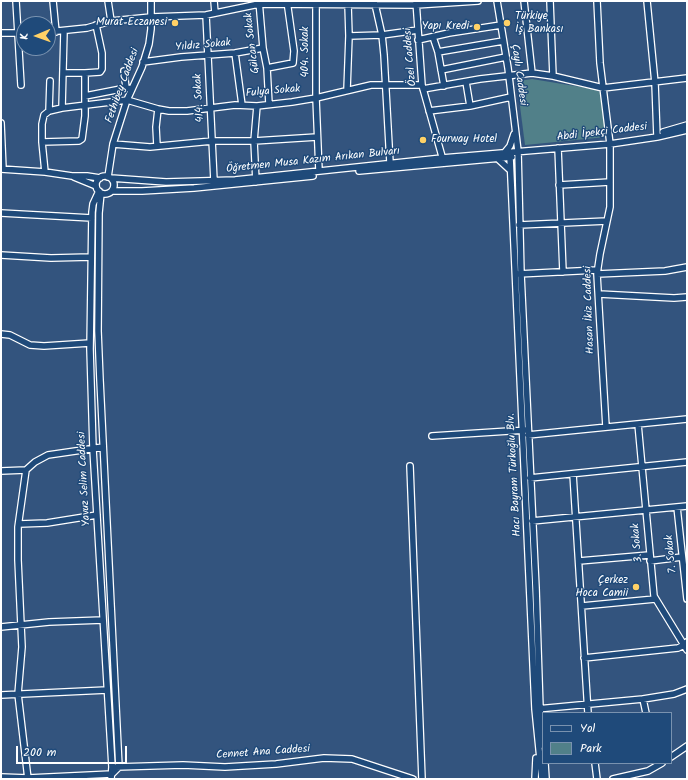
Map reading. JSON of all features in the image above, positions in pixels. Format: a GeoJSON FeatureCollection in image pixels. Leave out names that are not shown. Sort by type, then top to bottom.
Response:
{"type":"FeatureCollection","features":[{"type":"Feature","properties":{"kind":"street"},"geometry":{"type":"LineString","coordinates":[[16,1],[16,16]]}},
{"type":"Feature","properties":{"kind":"street"},"geometry":{"type":"LineString","coordinates":[[53,1],[54,16]]}},
{"type":"Feature","properties":{"kind":"street"},"geometry":{"type":"LineString","coordinates":[[108,1],[111,21]]}},
{"type":"Feature","properties":{"kind":"street","name":"Fethibey Caddesi"},"geometry":{"type":"LineString","coordinates":[[110,177],[113,144],[127,100],[129,88],[143,62],[149,44],[151,1]]}},
{"type":"Feature","properties":{"kind":"street"},"geometry":{"type":"LineString","coordinates":[[214,1],[215,12]]}},
{"type":"Feature","properties":{"kind":"street"},"geometry":{"type":"LineString","coordinates":[[56,32],[87,28],[111,21],[206,14],[259,2],[348,4],[366,2],[375,4],[478,1]]}},
{"type":"Feature","properties":{"kind":"street","name":"Çaylı Caddesi"},"geometry":{"type":"LineString","coordinates":[[497,1],[509,76],[518,154]]}},
{"type":"Feature","properties":{"kind":"street"},"geometry":{"type":"LineString","coordinates":[[524,1],[532,73]]}},
{"type":"Feature","properties":{"kind":"street"},"geometry":{"type":"LineString","coordinates":[[550,1],[553,76]]}},
{"type":"Feature","properties":{"kind":"street","name":"Hasan İkiz Caddesi"},"geometry":{"type":"LineString","coordinates":[[597,1],[600,63],[610,144],[610,207],[597,272],[606,427]]}},
{"type":"Feature","properties":{"kind":"street"},"geometry":{"type":"LineString","coordinates":[[647,1],[656,83],[657,135],[687,125]]}},
{"type":"Feature","properties":{"kind":"street","name":"Gülcan Sokak"},"geometry":{"type":"LineString","coordinates":[[259,2],[263,48],[267,68],[269,104]]}},
{"type":"Feature","properties":{"kind":"street"},"geometry":{"type":"LineString","coordinates":[[267,68],[293,64],[294,51],[287,2]]}},
{"type":"Feature","properties":{"kind":"street","name":"404. Sokak"},"geometry":{"type":"LineString","coordinates":[[318,171],[316,98],[320,3]]}},
{"type":"Feature","properties":{"kind":"street","name":"Özel Caddesi"},"geometry":{"type":"LineString","coordinates":[[416,3],[423,87],[443,160]]}},
{"type":"Feature","properties":{"kind":"street"},"geometry":{"type":"LineString","coordinates":[[347,90],[349,36],[348,4]]}},
{"type":"Feature","properties":{"kind":"street"},"geometry":{"type":"LineString","coordinates":[[375,4],[382,35],[390,164]]}},
{"type":"Feature","properties":{"kind":"street","name":"414. Sokak"},"geometry":{"type":"LineString","coordinates":[[206,14],[214,181]]}},
{"type":"Feature","properties":{"kind":"street"},"geometry":{"type":"LineString","coordinates":[[63,73],[100,72],[102,69],[102,53],[96,25]]}},
{"type":"Feature","properties":{"kind":"street"},"geometry":{"type":"LineString","coordinates":[[418,40],[448,33],[501,25]]}},
{"type":"Feature","properties":{"kind":"street"},"geometry":{"type":"LineString","coordinates":[[349,36],[382,35],[418,30]]}},
{"type":"Feature","properties":{"kind":"street"},"geometry":{"type":"LineString","coordinates":[[62,108],[64,31]]}},
{"type":"Feature","properties":{"kind":"street"},"geometry":{"type":"LineString","coordinates":[[1,33],[16,33]]}},
{"type":"Feature","properties":{"kind":"street"},"geometry":{"type":"LineString","coordinates":[[433,37],[438,52],[444,86]]}},
{"type":"Feature","properties":{"kind":"street"},"geometry":{"type":"LineString","coordinates":[[438,52],[503,41]]}},
{"type":"Feature","properties":{"kind":"street","name":"Yıldız Sokak"},"geometry":{"type":"LineString","coordinates":[[143,62],[180,57],[235,53],[263,48]]}},
{"type":"Feature","properties":{"kind":"street"},"geometry":{"type":"LineString","coordinates":[[235,53],[242,105]]}},
{"type":"Feature","properties":{"kind":"street"},"geometry":{"type":"LineString","coordinates":[[19,56],[21,85]]}},
{"type":"Feature","properties":{"kind":"street"},"geometry":{"type":"LineString","coordinates":[[441,70],[506,57]]}},
{"type":"Feature","properties":{"kind":"street"},"geometry":{"type":"LineString","coordinates":[[85,96],[129,88],[124,71]]}},
{"type":"Feature","properties":{"kind":"street"},"geometry":{"type":"LineString","coordinates":[[42,142],[79,141],[82,139],[85,105],[85,72]]}},
{"type":"Feature","properties":{"kind":"street","name":"Fulya Sokak"},"geometry":{"type":"LineString","coordinates":[[127,100],[158,109],[169,111],[187,111],[242,105],[257,106],[316,98],[371,85],[423,87],[444,86],[532,73],[553,76],[604,88],[656,83],[687,78]]}},
{"type":"Feature","properties":{"kind":"street"},"geometry":{"type":"LineString","coordinates":[[49,81],[49,111]]}},
{"type":"Feature","properties":{"kind":"street"},"geometry":{"type":"LineString","coordinates":[[466,82],[470,106]]}},
{"type":"Feature","properties":{"kind":"street"},"geometry":{"type":"LineString","coordinates":[[429,111],[470,106],[511,97]]}},
{"type":"Feature","properties":{"kind":"street"},"geometry":{"type":"LineString","coordinates":[[45,172],[42,142],[42,124],[44,115],[49,111],[62,108],[127,100]]}},
{"type":"Feature","properties":{"kind":"street"},"geometry":{"type":"LineString","coordinates":[[256,180],[254,141],[257,106]]}},
{"type":"Feature","properties":{"kind":"street"},"geometry":{"type":"LineString","coordinates":[[157,146],[156,127],[158,109]]}},
{"type":"Feature","properties":{"kind":"street"},"geometry":{"type":"LineString","coordinates":[[1,123],[2,169],[100,178],[105,176],[110,177],[114,183],[112,191],[107,194],[72,176]]}},
{"type":"Feature","properties":{"kind":"street"},"geometry":{"type":"LineString","coordinates":[[506,152],[510,146],[515,130]]}},
{"type":"Feature","properties":{"kind":"street","name":"Abdi İpekçi Caddesi"},"geometry":{"type":"LineString","coordinates":[[518,154],[558,148],[610,144],[687,130]]}},
{"type":"Feature","properties":{"kind":"street"},"geometry":{"type":"LineString","coordinates":[[113,144],[150,148],[157,146],[212,141],[254,141],[317,137]]}},
{"type":"Feature","properties":{"kind":"street"},"geometry":{"type":"LineString","coordinates":[[558,148],[563,272]]}},
{"type":"Feature","properties":{"kind":"street","name":"Öğretmen Musa Kazım Arıkan Bulvarı"},"geometry":{"type":"LineString","coordinates":[[112,191],[142,191],[256,180],[506,152],[518,154]]}},
{"type":"Feature","properties":{"kind":"street","name":"Öğretmen Musa Kazım Arıkan Bulvarı"},"geometry":{"type":"LineString","coordinates":[[110,177],[166,182],[256,180],[318,171],[443,160],[510,157],[518,154]]}},
{"type":"Feature","properties":{"kind":"street","name":"Hacı Bayram Türkoğlu Blv."},"geometry":{"type":"LineString","coordinates":[[518,154],[518,274]]}},
{"type":"Feature","properties":{"kind":"street","name":"Hacı Bayram Türkoğlu Blv."},"geometry":{"type":"LineString","coordinates":[[510,157],[526,432],[537,709],[542,739]]}},
{"type":"Feature","properties":{"kind":"street"},"geometry":{"type":"LineString","coordinates":[[497,158],[510,170]]}},
{"type":"Feature","properties":{"kind":"street"},"geometry":{"type":"LineString","coordinates":[[99,190],[100,178]]}},
{"type":"Feature","properties":{"kind":"street"},"geometry":{"type":"LineString","coordinates":[[560,185],[610,182]]}},
{"type":"Feature","properties":{"kind":"street","name":"Yavuz Selim Caddesi"},"geometry":{"type":"LineString","coordinates":[[99,190],[93,204],[92,218],[90,343],[93,449],[112,777]]}},
{"type":"Feature","properties":{"kind":"street","name":"Yavuz Selim Caddesi"},"geometry":{"type":"LineString","coordinates":[[99,190],[98,331],[119,766]]}},
{"type":"Feature","properties":{"kind":"street"},"geometry":{"type":"LineString","coordinates":[[1,213],[92,218]]}},
{"type":"Feature","properties":{"kind":"street"},"geometry":{"type":"LineString","coordinates":[[519,225],[607,221]]}},
{"type":"Feature","properties":{"kind":"street"},"geometry":{"type":"LineString","coordinates":[[1,255],[51,258],[91,257]]}},
{"type":"Feature","properties":{"kind":"street"},"geometry":{"type":"LineString","coordinates":[[518,274],[665,271],[687,267]]}},
{"type":"Feature","properties":{"kind":"street"},"geometry":{"type":"LineString","coordinates":[[599,294],[674,298],[687,297]]}},
{"type":"Feature","properties":{"kind":"street"},"geometry":{"type":"LineString","coordinates":[[1,334],[10,335],[30,345],[44,346],[90,343]]}},
{"type":"Feature","properties":{"kind":"street"},"geometry":{"type":"LineString","coordinates":[[432,436],[606,427],[687,419]]}},
{"type":"Feature","properties":{"kind":"street","name":"3. Sokak"},"geometry":{"type":"LineString","coordinates":[[638,424],[649,558],[655,600],[686,646]]}},
{"type":"Feature","properties":{"kind":"street","name":"Hacı Bayram Türkoğlu Blv."},"geometry":{"type":"LineString","coordinates":[[526,432],[532,521],[537,736],[542,779]]}},
{"type":"Feature","properties":{"kind":"street"},"geometry":{"type":"LineString","coordinates":[[1,471],[26,470],[35,462],[48,455],[103,448]]}},
{"type":"Feature","properties":{"kind":"street"},"geometry":{"type":"LineString","coordinates":[[530,478],[687,462]]}},
{"type":"Feature","properties":{"kind":"street"},"geometry":{"type":"LineString","coordinates":[[410,466],[422,779]]}},
{"type":"Feature","properties":{"kind":"street"},"geometry":{"type":"LineString","coordinates":[[26,470],[19,524],[18,560],[22,647],[18,694],[28,779]]}},
{"type":"Feature","properties":{"kind":"street"},"geometry":{"type":"LineString","coordinates":[[573,474],[588,712]]}},
{"type":"Feature","properties":{"kind":"street"},"geometry":{"type":"LineString","coordinates":[[532,521],[687,506]]}},
{"type":"Feature","properties":{"kind":"street","name":"7. Sokak"},"geometry":{"type":"LineString","coordinates":[[677,507],[684,554],[687,599]]}},
{"type":"Feature","properties":{"kind":"street"},"geometry":{"type":"LineString","coordinates":[[19,524],[47,523],[97,515]]}},
{"type":"Feature","properties":{"kind":"street"},"geometry":{"type":"LineString","coordinates":[[579,561],[649,558],[684,554]]}},
{"type":"Feature","properties":{"kind":"street"},"geometry":{"type":"LineString","coordinates":[[582,606],[655,600]]}},
{"type":"Feature","properties":{"kind":"street"},"geometry":{"type":"LineString","coordinates":[[1,627],[49,622],[103,620]]}},
{"type":"Feature","properties":{"kind":"street"},"geometry":{"type":"LineString","coordinates":[[584,658],[686,646]]}},
{"type":"Feature","properties":{"kind":"street"},"geometry":{"type":"LineString","coordinates":[[537,709],[643,699],[674,694],[687,689]]}},
{"type":"Feature","properties":{"kind":"street"},"geometry":{"type":"LineString","coordinates":[[1,695],[107,690]]}},
{"type":"Feature","properties":{"kind":"street"},"geometry":{"type":"LineString","coordinates":[[643,699],[646,712]]}},
{"type":"Feature","properties":{"kind":"street"},"geometry":{"type":"LineString","coordinates":[[535,779],[537,736]]}},
{"type":"Feature","properties":{"kind":"street"},"geometry":{"type":"LineString","coordinates":[[672,756],[687,746]]}},
{"type":"Feature","properties":{"kind":"street","name":"Cennet Ana Caddesi"},"geometry":{"type":"LineString","coordinates":[[112,767],[183,765],[225,767],[276,764],[324,758],[352,759],[412,779]]}},
{"type":"Feature","properties":{"kind":"street"},"geometry":{"type":"LineString","coordinates":[[545,764],[546,779]]}},
{"type":"Feature","properties":{"kind":"street"},"geometry":{"type":"LineString","coordinates":[[595,764],[597,779]]}},
{"type":"Feature","properties":{"kind":"street"},"geometry":{"type":"LineString","coordinates":[[613,779],[633,777],[648,771],[655,765]]}},
{"type":"Feature","properties":{"kind":"street"},"geometry":{"type":"LineString","coordinates":[[1,777],[28,779],[112,777],[119,766]]}},
{"type":"Feature","properties":{"kind":"green space"},"geometry":{"type":"Polygon","coordinates":[[[532,79],[593,89],[600,92],[606,137],[525,145],[517,83],[519,81],[532,79]]]}},
{"type":"Feature","properties":{"kind":"place","name":"Murat Eczanesi"},"geometry":{"type":"Point","coordinates":[175,23]}},
{"type":"Feature","properties":{"kind":"place","name":"Türkiye İş Bankası"},"geometry":{"type":"Point","coordinates":[507,23]}},
{"type":"Feature","properties":{"kind":"place","name":"Yapı Kredi"},"geometry":{"type":"Point","coordinates":[477,27]}},
{"type":"Feature","properties":{"kind":"place","name":"Fourway Hotel"},"geometry":{"type":"Point","coordinates":[423,140]}},
{"type":"Feature","properties":{"kind":"place","name":"Çerkez Hoca Camii"},"geometry":{"type":"Point","coordinates":[636,587]}}]}
